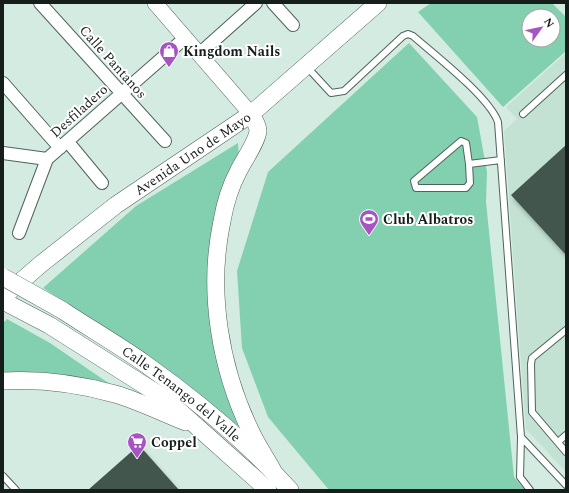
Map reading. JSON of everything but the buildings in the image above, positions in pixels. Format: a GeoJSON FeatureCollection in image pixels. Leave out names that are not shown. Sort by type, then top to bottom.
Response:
{"type":"FeatureCollection","features":[{"type":"Feature","properties":{"kind":"main road","name":"Avenida Uno de Mayo"},"geometry":{"type":"LineString","coordinates":[[3,297],[41,264],[116,205],[251,114],[378,3]]}},
{"type":"Feature","properties":{"kind":"main road"},"geometry":{"type":"LineString","coordinates":[[251,114],[256,124],[257,135],[237,172],[226,204],[216,253],[216,287],[224,351],[236,394],[251,433],[273,471]]}},
{"type":"Feature","properties":{"kind":"main road","name":"Calle Tenango del Valle"},"geometry":{"type":"LineString","coordinates":[[3,277],[62,310],[142,362],[202,407],[273,471],[290,490]]}},
{"type":"Feature","properties":{"kind":"main road"},"geometry":{"type":"LineString","coordinates":[[3,301],[49,325],[166,399],[268,490]]}},
{"type":"Feature","properties":{"kind":"main road"},"geometry":{"type":"LineString","coordinates":[[3,381],[22,380],[69,384],[116,394],[198,427]]}},
{"type":"Feature","properties":{"kind":"street","name":"Calle Pantanos"},"geometry":{"type":"LineString","coordinates":[[40,3],[165,141]]}},
{"type":"Feature","properties":{"kind":"street"},"geometry":{"type":"LineString","coordinates":[[155,3],[251,114]]}},
{"type":"Feature","properties":{"kind":"street"},"geometry":{"type":"LineString","coordinates":[[199,54],[256,3]]}},
{"type":"Feature","properties":{"kind":"street"},"geometry":{"type":"LineString","coordinates":[[272,3],[293,25]]}},
{"type":"Feature","properties":{"kind":"street","name":"Desfiladero"},"geometry":{"type":"LineString","coordinates":[[19,233],[47,159],[185,38]]}},
{"type":"Feature","properties":{"kind":"street"},"geometry":{"type":"LineString","coordinates":[[3,83],[102,183]]}},
{"type":"Feature","properties":{"kind":"street"},"geometry":{"type":"LineString","coordinates":[[3,152],[47,159]]}},
{"type":"Feature","properties":{"kind":"lane"},"geometry":{"type":"LineString","coordinates":[[306,66],[331,93],[339,93],[344,91],[403,36],[408,34],[413,36],[471,88],[495,115],[498,122],[521,437],[520,477],[530,490]]}},
{"type":"Feature","properties":{"kind":"lane"},"geometry":{"type":"LineString","coordinates":[[523,114],[566,75]]}},
{"type":"Feature","properties":{"kind":"lane"},"geometry":{"type":"LineString","coordinates":[[461,141],[466,143],[468,164],[470,183],[466,188],[416,188],[414,185],[414,181],[461,141]]}},
{"type":"Feature","properties":{"kind":"lane"},"geometry":{"type":"LineString","coordinates":[[468,164],[501,160]]}},
{"type":"Feature","properties":{"kind":"lane"},"geometry":{"type":"LineString","coordinates":[[566,330],[532,358],[531,364],[532,412],[566,452]]}},
{"type":"Feature","properties":{"kind":"lane"},"geometry":{"type":"LineString","coordinates":[[558,442],[566,434]]}},
{"type":"Feature","properties":{"kind":"lane"},"geometry":{"type":"LineString","coordinates":[[521,437],[566,485]]}},
{"type":"Feature","properties":{"kind":"lane"},"geometry":{"type":"LineString","coordinates":[[3,476],[16,490]]}},
{"type":"Feature","properties":{"kind":"shaded area"},"geometry":{"type":"Polygon","coordinates":[[[566,53],[566,472],[526,429],[504,131],[517,119],[506,107],[566,53]]]}},
{"type":"Feature","properties":{"kind":"green space"},"geometry":{"type":"Polygon","coordinates":[[[431,3],[552,3],[557,8],[521,8],[521,48],[561,48],[561,12],[566,17],[566,51],[503,107],[418,12],[431,3]]]}},
{"type":"Feature","properties":{"kind":"green space","name":"Club Albatros"},"geometry":{"type":"Polygon","coordinates":[[[409,43],[477,117],[487,172],[486,202],[514,477],[525,490],[329,490],[268,417],[242,348],[237,271],[268,172],[409,43]]]}},
{"type":"Feature","properties":{"kind":"green space"},"geometry":{"type":"Polygon","coordinates":[[[238,143],[239,160],[213,239],[241,428],[147,355],[43,288],[136,206],[238,143]]]}},
{"type":"Feature","properties":{"kind":"green space"},"geometry":{"type":"Polygon","coordinates":[[[7,319],[50,343],[123,393],[3,377],[3,323],[7,319]]]}},
{"type":"Feature","properties":{"kind":"place","name":"Kingdom Nails"},"geometry":{"type":"Point","coordinates":[169,68]}},
{"type":"Feature","properties":{"kind":"place","name":"Club Albatros"},"geometry":{"type":"Point","coordinates":[369,236]}},
{"type":"Feature","properties":{"kind":"place","name":"Coppel"},"geometry":{"type":"Point","coordinates":[137,459]}}]}
